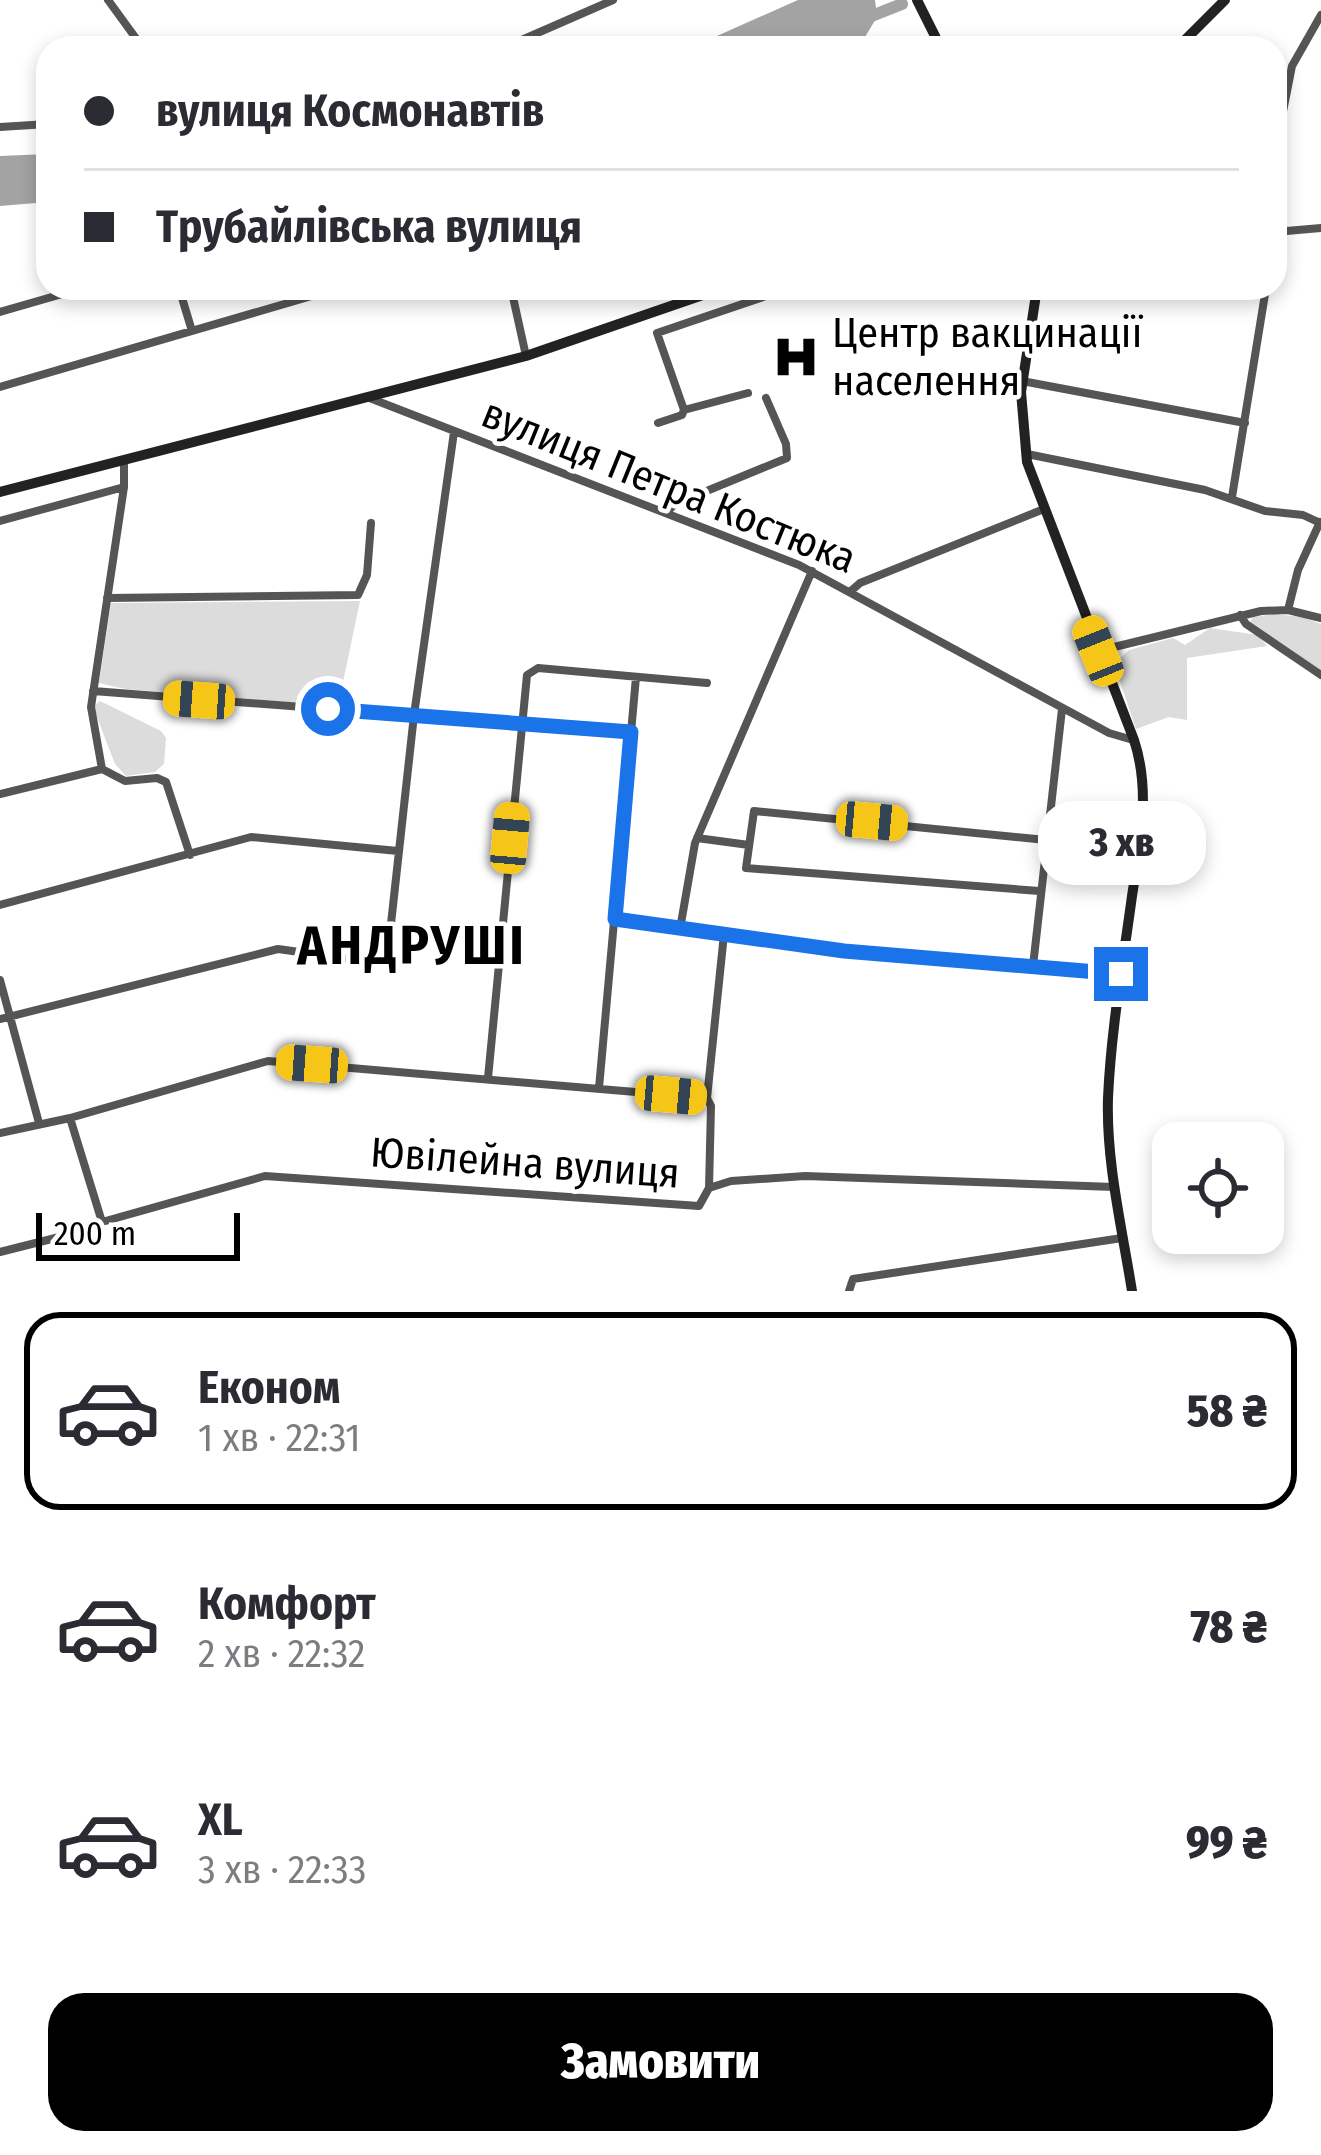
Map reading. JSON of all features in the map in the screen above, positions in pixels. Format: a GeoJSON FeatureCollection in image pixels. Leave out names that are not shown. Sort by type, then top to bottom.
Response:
{"type":"FeatureCollection","features":[{"type":"Feature","properties":{"kind":"main road"},"geometry":{"type":"LineString","coordinates":[[917,0],[935,36]]}},
{"type":"Feature","properties":{"kind":"main road"},"geometry":{"type":"LineString","coordinates":[[1189,36],[1225,0]]}},
{"type":"Feature","properties":{"kind":"main road"},"geometry":{"type":"LineString","coordinates":[[0,492],[526,356],[688,300]]}},
{"type":"Feature","properties":{"kind":"main road"},"geometry":{"type":"LineString","coordinates":[[1035,300],[1022,381],[1025,454],[1134,740],[1143,779],[1143,818],[1108,1103],[1132,1291]]}},
{"type":"Feature","properties":{"kind":"street"},"geometry":{"type":"LineString","coordinates":[[108,0],[134,36]]}},
{"type":"Feature","properties":{"kind":"street"},"geometry":{"type":"LineString","coordinates":[[530,36],[613,0]]}},
{"type":"Feature","properties":{"kind":"street"},"geometry":{"type":"LineString","coordinates":[[1287,91],[1292,66],[1321,15]]}},
{"type":"Feature","properties":{"kind":"street"},"geometry":{"type":"LineString","coordinates":[[0,127],[36,125]]}},
{"type":"Feature","properties":{"kind":"street"},"geometry":{"type":"LineString","coordinates":[[1287,231],[1321,228]]}},
{"type":"Feature","properties":{"kind":"street"},"geometry":{"type":"LineString","coordinates":[[0,312],[42,300]]}},
{"type":"Feature","properties":{"kind":"street"},"geometry":{"type":"LineString","coordinates":[[183,300],[192,331]]}},
{"type":"Feature","properties":{"kind":"street"},"geometry":{"type":"LineString","coordinates":[[0,387],[298,300]]}},
{"type":"Feature","properties":{"kind":"street"},"geometry":{"type":"LineString","coordinates":[[514,300],[526,356]]}},
{"type":"Feature","properties":{"kind":"street"},"geometry":{"type":"LineString","coordinates":[[658,424],[684,410],[657,333],[757,300]]}},
{"type":"Feature","properties":{"kind":"street"},"geometry":{"type":"LineString","coordinates":[[1232,497],[1264,300]]}},
{"type":"Feature","properties":{"kind":"street"},"geometry":{"type":"LineString","coordinates":[[1022,381],[1245,423]]}},
{"type":"Feature","properties":{"kind":"street"},"geometry":{"type":"LineString","coordinates":[[684,410],[748,393]]}},
{"type":"Feature","properties":{"kind":"street","name":"вулиця Петра Костюка"},"geometry":{"type":"LineString","coordinates":[[367,398],[812,571],[1109,734],[1134,740]]}},
{"type":"Feature","properties":{"kind":"street"},"geometry":{"type":"LineString","coordinates":[[666,514],[675,504],[787,458],[786,444],[766,398]]}},
{"type":"Feature","properties":{"kind":"street"},"geometry":{"type":"LineString","coordinates":[[5,1018],[278,949],[385,962],[390,954],[414,715],[454,432]]}},
{"type":"Feature","properties":{"kind":"street"},"geometry":{"type":"LineString","coordinates":[[1025,454],[1232,497],[1265,512],[1303,515],[1320,522],[1298,570],[1288,610]]}},
{"type":"Feature","properties":{"kind":"street"},"geometry":{"type":"LineString","coordinates":[[101,769],[93,691],[124,460]]}},
{"type":"Feature","properties":{"kind":"street"},"geometry":{"type":"LineString","coordinates":[[0,521],[124,487]]}},
{"type":"Feature","properties":{"kind":"street"},"geometry":{"type":"LineString","coordinates":[[851,591],[860,583],[1043,509]]}},
{"type":"Feature","properties":{"kind":"street"},"geometry":{"type":"LineString","coordinates":[[107,598],[358,595],[367,575],[371,523]]}},
{"type":"Feature","properties":{"kind":"street"},"geometry":{"type":"LineString","coordinates":[[680,929],[697,838],[812,571]]}},
{"type":"Feature","properties":{"kind":"street"},"geometry":{"type":"LineString","coordinates":[[1098,651],[1240,615],[1288,610],[1321,618]]}},
{"type":"Feature","properties":{"kind":"street"},"geometry":{"type":"LineString","coordinates":[[1240,615],[1246,624],[1321,675]]}},
{"type":"Feature","properties":{"kind":"street"},"geometry":{"type":"LineString","coordinates":[[488,1078],[520,724],[529,672],[538,668],[707,682]]}},
{"type":"Feature","properties":{"kind":"street"},"geometry":{"type":"LineString","coordinates":[[599,1088],[637,677]]}},
{"type":"Feature","properties":{"kind":"street"},"geometry":{"type":"LineString","coordinates":[[93,691],[631,732]]}},
{"type":"Feature","properties":{"kind":"street"},"geometry":{"type":"LineString","coordinates":[[1033,966],[1062,709]]}},
{"type":"Feature","properties":{"kind":"street"},"geometry":{"type":"LineString","coordinates":[[0,794],[101,769],[125,781],[157,778],[166,782],[190,855]]}},
{"type":"Feature","properties":{"kind":"street"},"geometry":{"type":"LineString","coordinates":[[1039,891],[746,868],[754,812],[1046,840]]}},
{"type":"Feature","properties":{"kind":"street"},"geometry":{"type":"LineString","coordinates":[[0,905],[251,837],[398,851]]}},
{"type":"Feature","properties":{"kind":"street"},"geometry":{"type":"LineString","coordinates":[[697,838],[749,845]]}},
{"type":"Feature","properties":{"kind":"street"},"geometry":{"type":"LineString","coordinates":[[615,919],[844,951],[1121,974]]}},
{"type":"Feature","properties":{"kind":"street"},"geometry":{"type":"LineString","coordinates":[[709,1188],[711,1106],[707,1098],[724,934]]}},
{"type":"Feature","properties":{"kind":"street"},"geometry":{"type":"LineString","coordinates":[[0,980],[5,1018],[39,1123]]}},
{"type":"Feature","properties":{"kind":"street"},"geometry":{"type":"LineString","coordinates":[[0,1133],[70,1118],[268,1061],[707,1098]]}},
{"type":"Feature","properties":{"kind":"street"},"geometry":{"type":"LineString","coordinates":[[70,1118],[102,1222]]}},
{"type":"Feature","properties":{"kind":"street","name":"Ювілейна вулиця"},"geometry":{"type":"LineString","coordinates":[[0,1252],[265,1176],[700,1206],[709,1188],[731,1181],[805,1177],[1116,1187]]}},
{"type":"Feature","properties":{"kind":"street"},"geometry":{"type":"LineString","coordinates":[[849,1291],[854,1279],[1124,1238]]}},
{"type":"Feature","properties":{"kind":"shaded area"},"geometry":{"type":"Polygon","coordinates":[[[798,0],[875,0],[877,17],[866,36],[717,36],[798,0]]]}},
{"type":"Feature","properties":{"kind":"shaded area"},"geometry":{"type":"Polygon","coordinates":[[[36,154],[36,203],[0,206],[0,156],[36,154]]]}},
{"type":"Feature","properties":{"kind":"shaded area"},"geometry":{"type":"Polygon","coordinates":[[[360,601],[338,706],[99,683],[111,603],[360,601]]]}},
{"type":"Feature","properties":{"kind":"shaded area"},"geometry":{"type":"Polygon","coordinates":[[[1273,614],[1321,624],[1321,671],[1249,623],[1253,617],[1273,614]]]}},
{"type":"Feature","properties":{"kind":"shaded area"},"geometry":{"type":"Polygon","coordinates":[[[1210,628],[1258,635],[1267,646],[1187,658],[1187,720],[1169,717],[1136,729],[1114,664],[1129,650],[1173,638],[1185,645],[1210,628]]]}},
{"type":"Feature","properties":{"kind":"shaded area"},"geometry":{"type":"Polygon","coordinates":[[[100,701],[161,731],[166,738],[164,764],[155,772],[126,776],[115,764],[93,707],[100,701]]]}},
{"type":"Feature","properties":{"kind":"waterway"},"geometry":{"type":"LineString","coordinates":[[864,19],[902,4]]}},
{"type":"Feature","properties":{"kind":"place","name":"Центр вакцинації населення"},"geometry":{"type":"Point","coordinates":[796,357]}},
{"type":"Feature","properties":{"kind":"district","name":"АНДРУШІ"},"geometry":{"type":"Point","coordinates":[412,946]}},
{"type":"Feature","properties":{"kind":"route"},"geometry":{"type":"LineString","coordinates":[[328,709],[631,732],[615,919],[844,951],[1121,974]]}}]}
